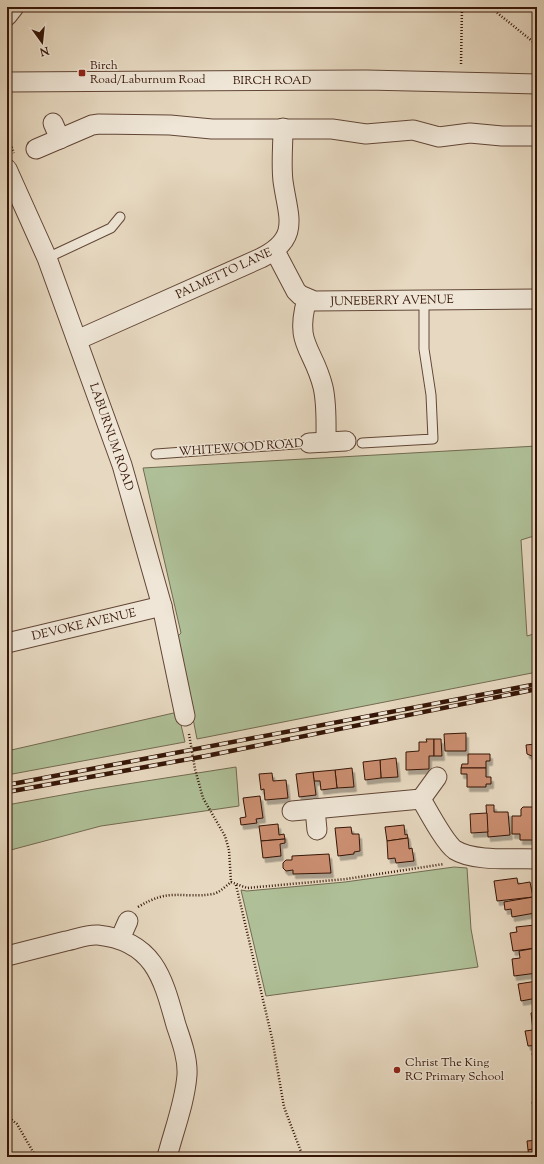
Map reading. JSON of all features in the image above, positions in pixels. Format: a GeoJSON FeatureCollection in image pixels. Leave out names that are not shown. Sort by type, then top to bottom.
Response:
{"type":"FeatureCollection","features":[{"type":"Feature","properties":{"kind":"street"},"geometry":{"type":"LineString","coordinates":[[7,16],[14,7]]}},
{"type":"Feature","properties":{"kind":"street","name":"BIRCH ROAD"},"geometry":{"type":"LineString","coordinates":[[7,82],[366,80],[537,84]]}},
{"type":"Feature","properties":{"kind":"street"},"geometry":{"type":"LineString","coordinates":[[36,149],[57,131],[100,124],[170,125],[212,129],[332,129],[366,134],[413,130],[439,138],[513,128],[537,136]]}},
{"type":"Feature","properties":{"kind":"street","name":"PALMETTO LANE"},"geometry":{"type":"LineString","coordinates":[[77,340],[276,251],[282,245],[286,237],[289,223],[289,208],[283,181],[283,128]]}},
{"type":"Feature","properties":{"kind":"street","name":"LABURNUM ROAD"},"geometry":{"type":"LineString","coordinates":[[7,169],[47,258],[122,465],[162,606],[185,716]]}},
{"type":"Feature","properties":{"kind":"street"},"geometry":{"type":"LineString","coordinates":[[276,251],[296,291],[307,299],[302,316],[304,341],[323,387],[318,442]]}},
{"type":"Feature","properties":{"kind":"street","name":"JUNEBERRY AVENUE"},"geometry":{"type":"LineString","coordinates":[[307,299],[320,302],[537,299]]}},
{"type":"Feature","properties":{"kind":"street","name":"WHITEWOOD ROAD"},"geometry":{"type":"LineString","coordinates":[[318,442],[354,442]]}},
{"type":"Feature","properties":{"kind":"street","name":"DEVOKE AVENUE"},"geometry":{"type":"LineString","coordinates":[[7,643],[162,606]]}},
{"type":"Feature","properties":{"kind":"street"},"geometry":{"type":"LineString","coordinates":[[292,811],[421,799],[437,777]]}},
{"type":"Feature","properties":{"kind":"street"},"geometry":{"type":"LineString","coordinates":[[421,799],[448,842],[455,850],[484,857],[537,859]]}},
{"type":"Feature","properties":{"kind":"street"},"geometry":{"type":"LineString","coordinates":[[315,809],[317,830]]}},
{"type":"Feature","properties":{"kind":"street"},"geometry":{"type":"LineString","coordinates":[[120,939],[128,921]]}},
{"type":"Feature","properties":{"kind":"street"},"geometry":{"type":"LineString","coordinates":[[7,956],[97,935],[120,939],[135,946],[149,957],[159,971],[165,985],[185,1053],[187,1074],[184,1094],[167,1157]]}},
{"type":"Feature","properties":{"kind":"lane"},"geometry":{"type":"LineString","coordinates":[[47,258],[111,228],[120,217]]}},
{"type":"Feature","properties":{"kind":"lane","name":"WHITEWOOD ROAD"},"geometry":{"type":"LineString","coordinates":[[354,442],[433,439],[431,395],[424,349],[424,301]]}},
{"type":"Feature","properties":{"kind":"lane","name":"WHITEWOOD ROAD"},"geometry":{"type":"LineString","coordinates":[[156,454],[318,442]]}},
{"type":"Feature","properties":{"kind":"path"},"geometry":{"type":"LineString","coordinates":[[461,82],[462,7]]}},
{"type":"Feature","properties":{"kind":"path"},"geometry":{"type":"LineString","coordinates":[[490,7],[537,45]]}},
{"type":"Feature","properties":{"kind":"path"},"geometry":{"type":"LineString","coordinates":[[185,716],[203,798],[225,836],[229,850],[231,882]]}},
{"type":"Feature","properties":{"kind":"path"},"geometry":{"type":"LineString","coordinates":[[231,882],[247,888],[346,879],[455,862],[463,853]]}},
{"type":"Feature","properties":{"kind":"path"},"geometry":{"type":"LineString","coordinates":[[128,921],[135,909],[160,896],[169,894],[215,894],[231,882]]}},
{"type":"Feature","properties":{"kind":"path"},"geometry":{"type":"LineString","coordinates":[[236,885],[272,1038],[284,1107],[303,1157]]}},
{"type":"Feature","properties":{"kind":"path"},"geometry":{"type":"LineString","coordinates":[[7,1116],[17,1124],[36,1157]]}},
{"type":"Feature","properties":{"kind":"green space"},"geometry":{"type":"Polygon","coordinates":[[[537,446],[537,535],[521,540],[527,636],[537,633],[537,672],[197,739],[177,637],[181,633],[143,468],[537,446]]]}},
{"type":"Feature","properties":{"kind":"green space"},"geometry":{"type":"Polygon","coordinates":[[[178,712],[185,742],[7,775],[7,751],[178,712]]]}},
{"type":"Feature","properties":{"kind":"green space"},"geometry":{"type":"Polygon","coordinates":[[[236,767],[239,806],[101,826],[7,851],[7,805],[95,789],[236,767]]]}},
{"type":"Feature","properties":{"kind":"green space"},"geometry":{"type":"Polygon","coordinates":[[[454,867],[467,868],[471,929],[478,967],[266,996],[241,890],[247,891],[345,882],[454,867]]]}},
{"type":"Feature","properties":{"kind":"building"},"geometry":{"type":"Polygon","coordinates":[[[466,733],[466,751],[445,751],[444,734],[466,733]]]}},
{"type":"Feature","properties":{"kind":"building"},"geometry":{"type":"Polygon","coordinates":[[[426,739],[434,739],[434,756],[429,756],[429,769],[406,770],[406,752],[419,751],[419,742],[427,742],[426,739]]]}},
{"type":"Feature","properties":{"kind":"building"},"geometry":{"type":"Polygon","coordinates":[[[434,739],[441,739],[442,756],[434,756],[434,739]]]}},
{"type":"Feature","properties":{"kind":"building"},"geometry":{"type":"Polygon","coordinates":[[[535,741],[537,741],[537,758],[527,754],[526,745],[535,744],[535,741]]]}},
{"type":"Feature","properties":{"kind":"building"},"geometry":{"type":"Polygon","coordinates":[[[468,754],[490,754],[490,761],[486,761],[486,768],[461,768],[462,764],[468,764],[468,754]]]}},
{"type":"Feature","properties":{"kind":"building"},"geometry":{"type":"Polygon","coordinates":[[[396,758],[398,777],[381,778],[380,760],[396,758]]]}},
{"type":"Feature","properties":{"kind":"building"},"geometry":{"type":"Polygon","coordinates":[[[535,758],[537,758],[537,773],[536,773],[535,758]]]}},
{"type":"Feature","properties":{"kind":"building"},"geometry":{"type":"Polygon","coordinates":[[[380,760],[381,778],[365,780],[363,762],[380,760]]]}},
{"type":"Feature","properties":{"kind":"building"},"geometry":{"type":"Polygon","coordinates":[[[352,768],[354,787],[337,788],[335,770],[352,768]]]}},
{"type":"Feature","properties":{"kind":"building"},"geometry":{"type":"Polygon","coordinates":[[[461,768],[486,768],[486,777],[491,777],[491,784],[486,784],[486,787],[467,787],[467,774],[461,774],[461,768]]]}},
{"type":"Feature","properties":{"kind":"building"},"geometry":{"type":"Polygon","coordinates":[[[335,770],[337,788],[321,790],[320,781],[314,781],[313,772],[335,770]]]}},
{"type":"Feature","properties":{"kind":"building"},"geometry":{"type":"Polygon","coordinates":[[[313,772],[316,795],[299,797],[296,774],[313,772]]]}},
{"type":"Feature","properties":{"kind":"building"},"geometry":{"type":"Polygon","coordinates":[[[272,773],[273,781],[286,780],[288,798],[265,800],[264,789],[261,790],[259,774],[272,773]]]}},
{"type":"Feature","properties":{"kind":"building"},"geometry":{"type":"Polygon","coordinates":[[[260,796],[263,818],[256,819],[257,823],[241,825],[240,818],[246,817],[243,798],[260,796]]]}},
{"type":"Feature","properties":{"kind":"building"},"geometry":{"type":"Polygon","coordinates":[[[486,805],[494,805],[494,812],[508,812],[510,835],[488,837],[486,805]]]}},
{"type":"Feature","properties":{"kind":"building"},"geometry":{"type":"Polygon","coordinates":[[[523,807],[532,807],[534,809],[534,817],[537,817],[537,840],[520,840],[520,834],[512,834],[512,816],[521,816],[521,809],[523,807]]]}},
{"type":"Feature","properties":{"kind":"building"},"geometry":{"type":"Polygon","coordinates":[[[487,813],[488,832],[471,833],[470,814],[487,813]]]}},
{"type":"Feature","properties":{"kind":"building"},"geometry":{"type":"Polygon","coordinates":[[[278,824],[279,835],[284,834],[285,839],[261,841],[259,826],[278,824]]]}},
{"type":"Feature","properties":{"kind":"building"},"geometry":{"type":"Polygon","coordinates":[[[404,825],[405,835],[407,834],[408,838],[387,841],[385,827],[404,825]]]}},
{"type":"Feature","properties":{"kind":"building"},"geometry":{"type":"Polygon","coordinates":[[[351,827],[352,834],[359,834],[360,851],[354,852],[354,854],[338,856],[335,828],[351,827]]]}},
{"type":"Feature","properties":{"kind":"building"},"geometry":{"type":"Polygon","coordinates":[[[408,838],[409,849],[412,848],[414,861],[396,863],[395,858],[388,859],[387,841],[408,838]]]}},
{"type":"Feature","properties":{"kind":"building"},"geometry":{"type":"Polygon","coordinates":[[[285,839],[285,843],[280,844],[281,856],[263,858],[261,841],[285,839]]]}},
{"type":"Feature","properties":{"kind":"building"},"geometry":{"type":"Polygon","coordinates":[[[329,854],[331,873],[293,874],[293,870],[286,871],[283,868],[283,863],[286,860],[292,860],[292,856],[329,854]]]}},
{"type":"Feature","properties":{"kind":"building"},"geometry":{"type":"Polygon","coordinates":[[[517,878],[518,884],[530,882],[533,897],[497,901],[494,881],[517,878]]]}},
{"type":"Feature","properties":{"kind":"building"},"geometry":{"type":"Polygon","coordinates":[[[533,897],[535,913],[512,917],[511,909],[505,910],[504,902],[533,897]]]}},
{"type":"Feature","properties":{"kind":"building"},"geometry":{"type":"Polygon","coordinates":[[[535,925],[536,948],[513,951],[510,933],[517,932],[516,927],[535,925]]]}},
{"type":"Feature","properties":{"kind":"building"},"geometry":{"type":"Polygon","coordinates":[[[536,948],[537,973],[514,976],[512,959],[520,958],[519,951],[536,948]]]}},
{"type":"Feature","properties":{"kind":"building"},"geometry":{"type":"Polygon","coordinates":[[[537,981],[537,998],[521,1001],[518,984],[537,981]]]}},
{"type":"Feature","properties":{"kind":"building"},"geometry":{"type":"Polygon","coordinates":[[[537,1012],[537,1045],[528,1046],[525,1031],[533,1030],[531,1013],[537,1012]]]}},
{"type":"Feature","properties":{"kind":"building"},"geometry":{"type":"Polygon","coordinates":[[[537,1052],[537,1069],[535,1069],[532,1053],[537,1052]]]}},
{"type":"Feature","properties":{"kind":"building"},"geometry":{"type":"Polygon","coordinates":[[[535,1069],[537,1069],[537,1087],[535,1069]]]}},
{"type":"Feature","properties":{"kind":"building"},"geometry":{"type":"Polygon","coordinates":[[[537,1095],[537,1112],[534,1113],[532,1102],[535,1101],[534,1096],[537,1095]]]}},
{"type":"Feature","properties":{"kind":"building"},"geometry":{"type":"Polygon","coordinates":[[[537,1112],[537,1128],[536,1129],[534,1113],[537,1112]]]}},
{"type":"Feature","properties":{"kind":"building"},"geometry":{"type":"Polygon","coordinates":[[[537,1140],[537,1148],[528,1150],[527,1141],[537,1140]]]}},
{"type":"Feature","properties":{"kind":"building"},"geometry":{"type":"Polygon","coordinates":[[[537,1148],[537,1157],[529,1157],[528,1150],[537,1148]]]}},
{"type":"Feature","properties":{"kind":"railway"},"geometry":{"type":"LineString","coordinates":[[7,785],[532,685]]}},
{"type":"Feature","properties":{"kind":"railway"},"geometry":{"type":"LineString","coordinates":[[7,792],[206,756],[537,689]]}},
{"type":"Feature","properties":{"kind":"place","name":"Birch Road/Laburnum Road"},"geometry":{"type":"Point","coordinates":[82,73]}},
{"type":"Feature","properties":{"kind":"place","name":"Christ The King RC Primary School"},"geometry":{"type":"Point","coordinates":[397,1070]}}]}
